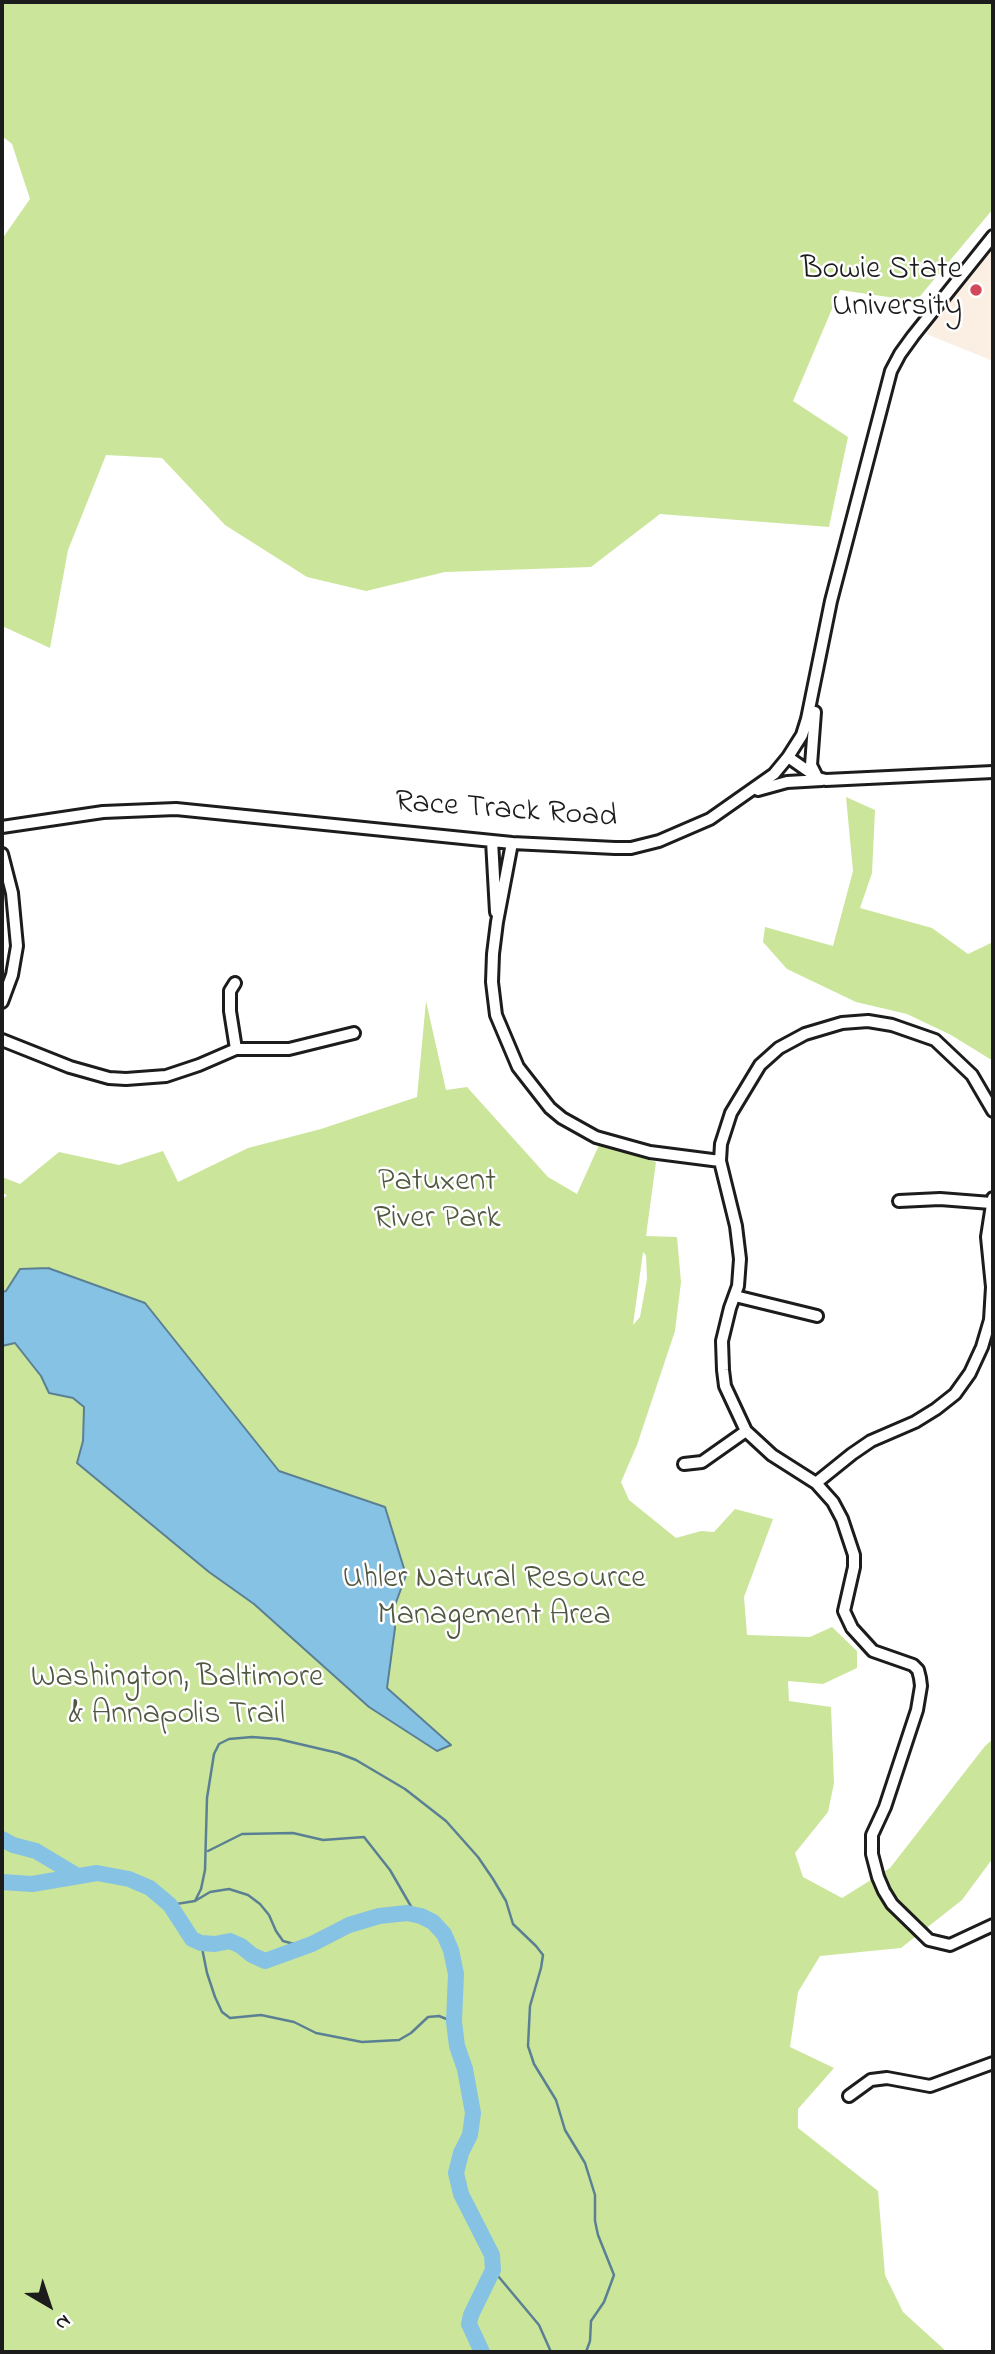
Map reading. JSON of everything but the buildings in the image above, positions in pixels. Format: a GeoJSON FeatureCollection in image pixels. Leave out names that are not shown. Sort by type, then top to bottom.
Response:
{"type":"FeatureCollection","features":[{"type":"Feature","properties":{"kind":"street","name":"Race Track Road"},"geometry":{"type":"LineString","coordinates":[[2,827],[103,812],[176,809],[512,843],[631,848],[659,841],[697,826],[774,774],[802,734],[831,601],[891,371],[913,336],[993,236]]}},
{"type":"Feature","properties":{"kind":"street"},"geometry":{"type":"LineString","coordinates":[[812,695],[815,705],[811,765],[822,779]]}},
{"type":"Feature","properties":{"kind":"street"},"geometry":{"type":"LineString","coordinates":[[788,757],[822,779]]}},
{"type":"Feature","properties":{"kind":"street"},"geometry":{"type":"LineString","coordinates":[[746,795],[787,782],[993,772]]}},
{"type":"Feature","properties":{"kind":"street"},"geometry":{"type":"LineString","coordinates":[[492,841],[497,922]]}},
{"type":"Feature","properties":{"kind":"street"},"geometry":{"type":"LineString","coordinates":[[512,843],[497,922],[492,982],[496,1015],[518,1067],[544,1102],[562,1118],[609,1142],[650,1152],[720,1161]]}},
{"type":"Feature","properties":{"kind":"street"},"geometry":{"type":"LineString","coordinates":[[2,854],[12,893],[17,946],[12,975],[2,1002]]}},
{"type":"Feature","properties":{"kind":"street"},"geometry":{"type":"LineString","coordinates":[[235,983],[230,991],[230,1011],[236,1049]]}},
{"type":"Feature","properties":{"kind":"street"},"geometry":{"type":"LineString","coordinates":[[993,1111],[972,1075],[935,1040],[892,1025],[868,1021],[842,1023],[785,1043],[760,1065],[738,1098],[728,1120],[721,1144],[720,1161],[738,1241],[739,1271],[722,1341],[723,1370],[730,1400],[746,1431],[772,1455],[816,1483],[842,1519],[854,1555],[855,1567],[845,1602],[846,1618],[857,1635],[873,1651],[913,1665],[918,1670],[921,1686],[917,1710],[872,1835],[872,1854],[884,1891],[892,1904],[920,1933],[941,1944],[957,1943],[993,1925]]}},
{"type":"Feature","properties":{"kind":"street"},"geometry":{"type":"LineString","coordinates":[[2,1040],[70,1067],[109,1078],[125,1079],[166,1076],[236,1049],[289,1049],[354,1033]]}},
{"type":"Feature","properties":{"kind":"street"},"geometry":{"type":"LineString","coordinates":[[816,1483],[871,1441],[915,1422],[955,1394],[970,1373],[990,1320],[992,1286],[987,1237],[992,1201],[899,1201]]}},
{"type":"Feature","properties":{"kind":"street"},"geometry":{"type":"LineString","coordinates":[[735,1296],[817,1316]]}},
{"type":"Feature","properties":{"kind":"street"},"geometry":{"type":"LineString","coordinates":[[684,1464],[702,1462],[746,1431]]}},
{"type":"Feature","properties":{"kind":"street"},"geometry":{"type":"LineString","coordinates":[[849,2096],[871,2080],[887,2078],[930,2086],[993,2063]]}},
{"type":"Feature","properties":{"kind":"shaded area","name":"Bowie State University"},"geometry":{"type":"Polygon","coordinates":[[[993,246],[993,361],[926,334],[993,246]]]}},
{"type":"Feature","properties":{"kind":"green space"},"geometry":{"type":"Polygon","coordinates":[[[2,2],[993,2],[993,209],[916,301],[840,290],[793,401],[848,437],[829,527],[660,514],[591,567],[445,572],[366,591],[307,577],[225,525],[162,458],[106,455],[68,550],[50,648],[2,626],[2,239],[30,199],[12,144],[2,136],[2,2]]]}},
{"type":"Feature","properties":{"kind":"green space"},"geometry":{"type":"Polygon","coordinates":[[[846,797],[875,810],[872,873],[860,908],[932,928],[968,954],[993,942],[993,1059],[907,1014],[856,1002],[787,969],[763,942],[765,927],[833,946],[853,871],[846,797]]]}},
{"type":"Feature","properties":{"kind":"green space"},"geometry":{"type":"Polygon","coordinates":[[[426,1001],[446,1090],[467,1087],[548,1177],[577,1194],[599,1145],[656,1162],[646,1236],[677,1237],[681,1282],[675,1331],[637,1445],[621,1482],[629,1500],[676,1538],[701,1531],[714,1532],[735,1509],[773,1519],[744,1597],[747,1635],[810,1637],[832,1627],[857,1651],[857,1668],[823,1684],[788,1681],[789,1701],[831,1707],[834,1783],[828,1812],[795,1853],[803,1877],[842,1898],[890,1868],[993,1739],[993,1858],[962,1900],[901,1948],[820,1956],[798,1992],[790,2047],[834,2068],[798,2109],[798,2128],[878,2191],[885,2275],[903,2312],[947,2352],[2,2352],[2,1200],[7,1195],[2,1193],[2,1177],[20,1184],[59,1152],[119,1165],[163,1151],[178,1182],[248,1148],[321,1129],[417,1097],[426,1001]],[[643,1252],[633,1325],[640,1317],[647,1279],[646,1255],[643,1252]]]}},
{"type":"Feature","properties":{"kind":"water"},"geometry":{"type":"Polygon","coordinates":[[[48,1268],[145,1303],[279,1471],[385,1507],[406,1575],[394,1608],[395,1628],[387,1688],[451,1745],[437,1751],[369,1707],[254,1604],[209,1572],[77,1463],[83,1441],[84,1407],[73,1398],[49,1393],[41,1376],[15,1343],[2,1346],[2,1292],[6,1291],[20,1269],[48,1268]]]}},
{"type":"Feature","properties":{"kind":"waterway"},"geometry":{"type":"LineString","coordinates":[[195,1901],[205,1870],[207,1798],[214,1754],[219,1744],[229,1739],[278,1739],[356,1760],[405,1789],[446,1821],[478,1857],[506,1901],[513,1924],[543,1955],[530,2006],[528,2046],[534,2064],[556,2100],[565,2130],[585,2163],[595,2195],[598,2235],[614,2275],[604,2302],[591,2321],[590,2341],[586,2352]]}},
{"type":"Feature","properties":{"kind":"waterway"},"geometry":{"type":"LineString","coordinates":[[208,1851],[242,1834],[293,1833],[323,1840],[364,1837],[390,1870],[416,1915]]}},
{"type":"Feature","properties":{"kind":"waterway"},"geometry":{"type":"LineString","coordinates":[[2,1839],[36,1851],[76,1875]]}},
{"type":"Feature","properties":{"kind":"waterway"},"geometry":{"type":"LineString","coordinates":[[2,1882],[32,1884],[97,1873],[129,1879],[150,1888],[170,1905],[192,1939],[215,1944],[230,1941],[265,1961],[312,1944],[349,1925],[379,1916],[407,1913],[433,1922],[444,1934],[451,1950],[456,1974],[454,2022],[457,2046],[465,2069],[473,2113],[470,2135],[461,2153],[456,2173],[461,2194],[492,2255],[493,2270],[469,2324],[482,2352]]}},
{"type":"Feature","properties":{"kind":"waterway"},"geometry":{"type":"LineString","coordinates":[[170,1905],[195,1901],[210,1892],[229,1889],[248,1895],[260,1904],[283,1941],[312,1944]]}},
{"type":"Feature","properties":{"kind":"waterway"},"geometry":{"type":"LineString","coordinates":[[201,1943],[215,1997],[222,2012],[230,2018],[261,2015],[294,2022],[316,2033],[362,2042],[399,2040],[428,2017],[439,2016],[454,2022]]}},
{"type":"Feature","properties":{"kind":"waterway"},"geometry":{"type":"LineString","coordinates":[[493,2270],[539,2325],[551,2352]]}},
{"type":"Feature","properties":{"kind":"place","name":"Bowie State University"},"geometry":{"type":"Point","coordinates":[976,290]}},
{"type":"Feature","properties":{"kind":"park label","name":"Patuxent River Park"},"geometry":{"type":"Point","coordinates":[437,1202]}},
{"type":"Feature","properties":{"kind":"park label","name":"Uhler Natural Resource Management Area"},"geometry":{"type":"Point","coordinates":[494,1600]}},
{"type":"Feature","properties":{"kind":"park label","name":"Washington, Baltimore & Annapolis Trail"},"geometry":{"type":"Point","coordinates":[177,1698]}}]}
